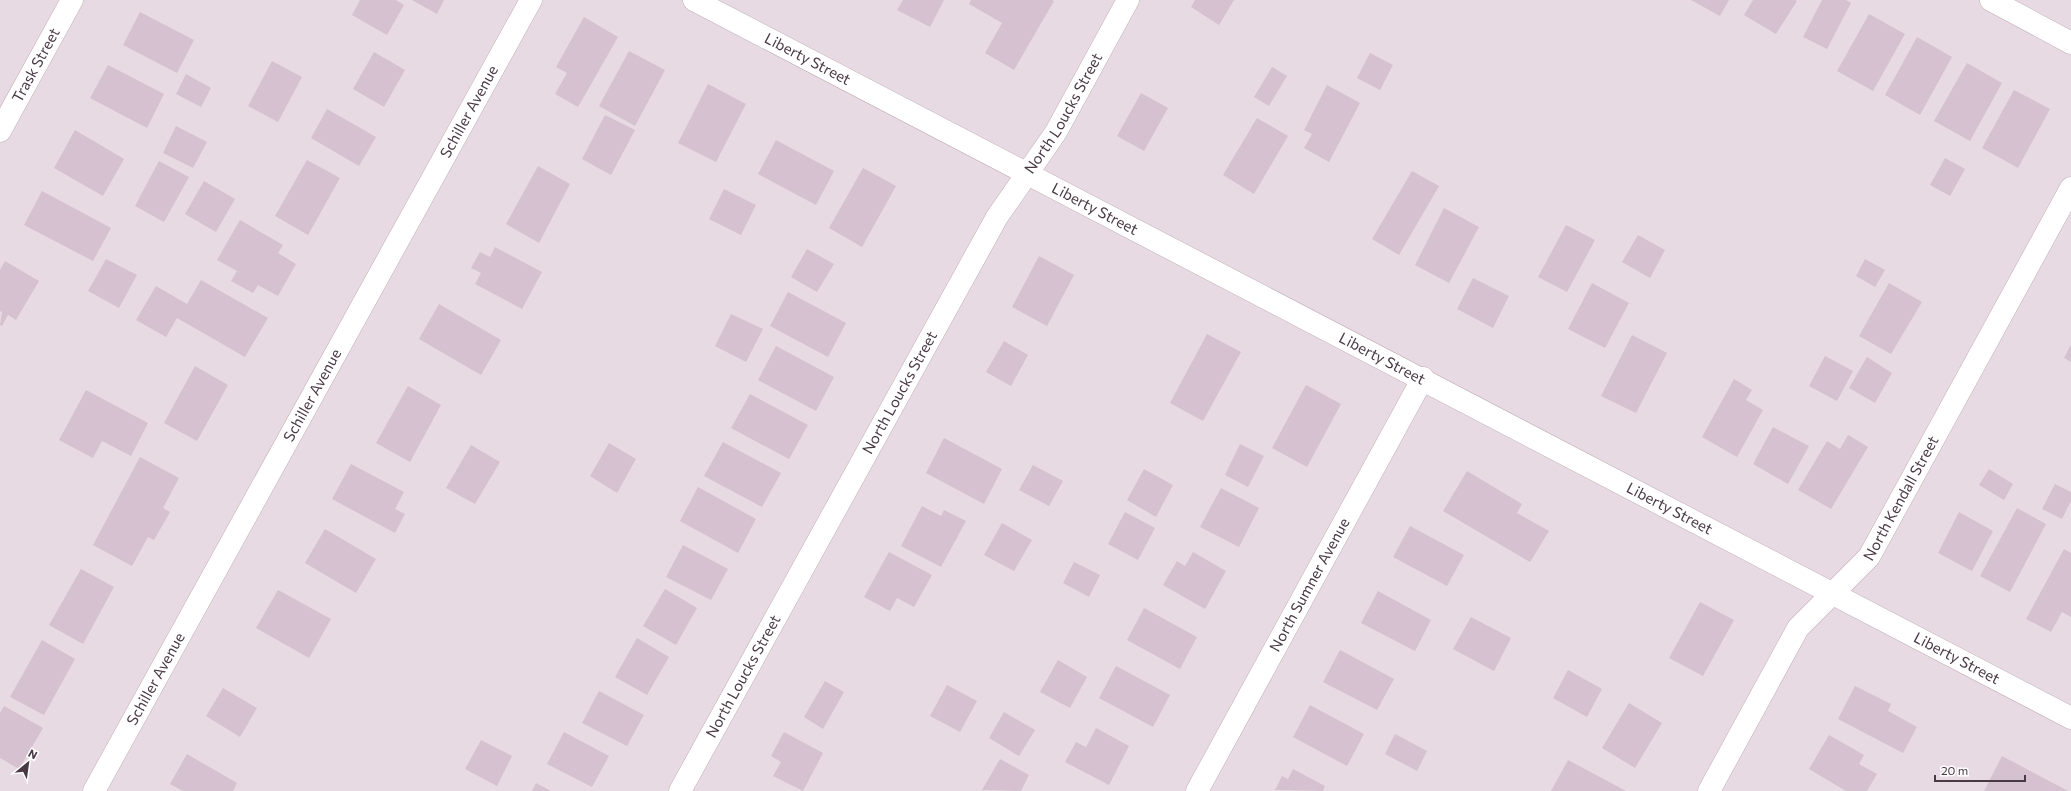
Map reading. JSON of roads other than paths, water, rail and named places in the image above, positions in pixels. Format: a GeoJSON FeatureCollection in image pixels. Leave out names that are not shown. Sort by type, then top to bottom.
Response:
{"type":"FeatureCollection","features":[{"type":"Feature","properties":{"kind":"street","name":"Trask Street"},"geometry":{"type":"LineString","coordinates":[[0,131],[72,0]]}},
{"type":"Feature","properties":{"kind":"street","name":"Schiller Avenue"},"geometry":{"type":"LineString","coordinates":[[94,791],[531,0]]}},
{"type":"Feature","properties":{"kind":"street","name":"Liberty Street"},"geometry":{"type":"LineString","coordinates":[[694,0],[1027,175],[1423,378],[1832,594],[2071,718]]}},
{"type":"Feature","properties":{"kind":"street","name":"North Loucks Street"},"geometry":{"type":"LineString","coordinates":[[680,791],[997,217],[1056,132],[1128,0]]}},
{"type":"Feature","properties":{"kind":"street"},"geometry":{"type":"LineString","coordinates":[[1991,0],[2071,43]]}},
{"type":"Feature","properties":{"kind":"street","name":"North Kendall Street"},"geometry":{"type":"LineString","coordinates":[[1709,791],[1798,628],[1869,557],[2071,188]]}},
{"type":"Feature","properties":{"kind":"street","name":"North Sumner Avenue"},"geometry":{"type":"LineString","coordinates":[[1197,791],[1423,378]]}}]}
